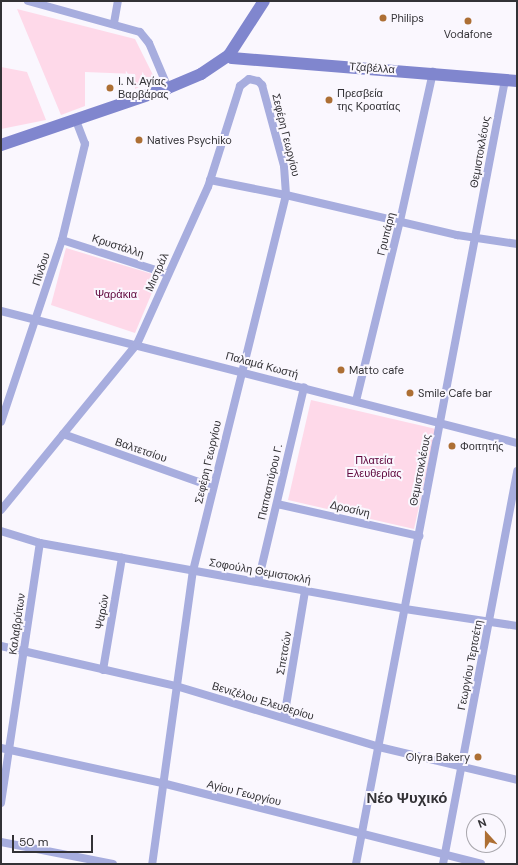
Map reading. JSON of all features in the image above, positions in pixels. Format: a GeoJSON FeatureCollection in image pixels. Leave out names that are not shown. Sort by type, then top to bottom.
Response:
{"type":"FeatureCollection","features":[{"type":"Feature","properties":{"kind":"main road"},"geometry":{"type":"LineString","coordinates":[[1,145],[168,88],[206,72],[229,55],[264,1]]}},
{"type":"Feature","properties":{"kind":"main road","name":"Τζαβέλλα"},"geometry":{"type":"LineString","coordinates":[[229,55],[232,58],[433,72],[517,81]]}},
{"type":"Feature","properties":{"kind":"street"},"geometry":{"type":"LineString","coordinates":[[28,1],[114,23],[133,29],[145,36],[168,88]]}},
{"type":"Feature","properties":{"kind":"street"},"geometry":{"type":"LineString","coordinates":[[114,23],[118,1]]}},
{"type":"Feature","properties":{"kind":"street","name":"Γρυπάρη"},"geometry":{"type":"LineString","coordinates":[[356,401],[400,221],[433,72]]}},
{"type":"Feature","properties":{"kind":"street","name":"Μιστράλ"},"geometry":{"type":"LineString","coordinates":[[1,510],[136,344],[210,180],[240,86],[249,79]]}},
{"type":"Feature","properties":{"kind":"street","name":"Σεφέρη Γεωργίου"},"geometry":{"type":"LineString","coordinates":[[152,864],[162,783],[193,570],[241,371],[286,195],[284,166],[262,86],[258,81],[249,79]]}},
{"type":"Feature","properties":{"kind":"street","name":"Θεμιστοκλέους"},"geometry":{"type":"LineString","coordinates":[[356,864],[505,80]]}},
{"type":"Feature","properties":{"kind":"street","name":"Πίνδου"},"geometry":{"type":"LineString","coordinates":[[1,422],[37,319],[62,240],[85,144],[76,120]]}},
{"type":"Feature","properties":{"kind":"street"},"geometry":{"type":"LineString","coordinates":[[210,180],[286,195],[476,239],[517,244]]}},
{"type":"Feature","properties":{"kind":"street","name":"Κρυστάλλη"},"geometry":{"type":"LineString","coordinates":[[62,240],[168,274]]}},
{"type":"Feature","properties":{"kind":"street","name":"Παλαμά Κωστή"},"geometry":{"type":"LineString","coordinates":[[1,311],[136,344],[517,443]]}},
{"type":"Feature","properties":{"kind":"street","name":"Παπασπύρου Γ."},"geometry":{"type":"LineString","coordinates":[[258,582],[304,387]]}},
{"type":"Feature","properties":{"kind":"street","name":"Βαλτετσίου"},"geometry":{"type":"LineString","coordinates":[[63,434],[213,487]]}},
{"type":"Feature","properties":{"kind":"street","name":"Γεωργίου Τερτσέτη"},"geometry":{"type":"LineString","coordinates":[[444,864],[517,471]]}},
{"type":"Feature","properties":{"kind":"street","name":"Δροσίνη"},"geometry":{"type":"LineString","coordinates":[[277,504],[419,536]]}},
{"type":"Feature","properties":{"kind":"street","name":"Σοφούλη Θεμιστοκλή"},"geometry":{"type":"LineString","coordinates":[[1,531],[40,543],[405,609],[517,626]]}},
{"type":"Feature","properties":{"kind":"street","name":"Καλαβρύτων"},"geometry":{"type":"LineString","coordinates":[[1,803],[5,749],[24,653],[40,543]]}},
{"type":"Feature","properties":{"kind":"street","name":"Ψαρών"},"geometry":{"type":"LineString","coordinates":[[103,670],[122,558]]}},
{"type":"Feature","properties":{"kind":"street","name":"Σπετσών"},"geometry":{"type":"LineString","coordinates":[[284,718],[306,591]]}},
{"type":"Feature","properties":{"kind":"street","name":"Βενιζέλου Ελευθερίου"},"geometry":{"type":"LineString","coordinates":[[1,646],[24,653],[176,686],[379,747],[517,780]]}},
{"type":"Feature","properties":{"kind":"street","name":"Αγίου Γεωργίου"},"geometry":{"type":"LineString","coordinates":[[5,749],[162,783],[362,835],[446,853],[481,864]]}},
{"type":"Feature","properties":{"kind":"street"},"geometry":{"type":"LineString","coordinates":[[1,842],[113,864]]}},
{"type":"Feature","properties":{"kind":"green space"},"geometry":{"type":"Polygon","coordinates":[[[17,9],[135,39],[155,79],[135,89],[135,74],[85,72],[85,106],[61,115],[17,9]]]}},
{"type":"Feature","properties":{"kind":"green space"},"geometry":{"type":"Polygon","coordinates":[[[1,67],[27,72],[46,120],[1,129],[1,67]]]}},
{"type":"Feature","properties":{"kind":"green space","name":"Ψαράκια"},"geometry":{"type":"Polygon","coordinates":[[[66,248],[159,276],[135,333],[51,305],[66,248]]]}},
{"type":"Feature","properties":{"kind":"green space","name":"Πλατεία Ελευθερίας"},"geometry":{"type":"Polygon","coordinates":[[[311,400],[436,429],[414,529],[288,500],[311,400]]]}},
{"type":"Feature","properties":{"kind":"place","name":"Philips"},"geometry":{"type":"Point","coordinates":[383,18]}},
{"type":"Feature","properties":{"kind":"place","name":"Vodafone"},"geometry":{"type":"Point","coordinates":[468,21]}},
{"type":"Feature","properties":{"kind":"place","name":"Ι. Ν. Αγίας Βαρβάρας"},"geometry":{"type":"Point","coordinates":[110,88]}},
{"type":"Feature","properties":{"kind":"place","name":"Πρεσβεία της Κροατίας"},"geometry":{"type":"Point","coordinates":[329,100]}},
{"type":"Feature","properties":{"kind":"place","name":"Natives Psychiko"},"geometry":{"type":"Point","coordinates":[139,140]}},
{"type":"Feature","properties":{"kind":"place","name":"Matto cafe"},"geometry":{"type":"Point","coordinates":[341,370]}},
{"type":"Feature","properties":{"kind":"place","name":"Smile Cafe bar"},"geometry":{"type":"Point","coordinates":[410,393]}},
{"type":"Feature","properties":{"kind":"place","name":"Φοιτητής"},"geometry":{"type":"Point","coordinates":[452,446]}},
{"type":"Feature","properties":{"kind":"place","name":"Olyra Bakery"},"geometry":{"type":"Point","coordinates":[478,757]}},
{"type":"Feature","properties":{"kind":"district","name":"Νέο Ψυχικό"},"geometry":{"type":"Point","coordinates":[407,799]}}]}
